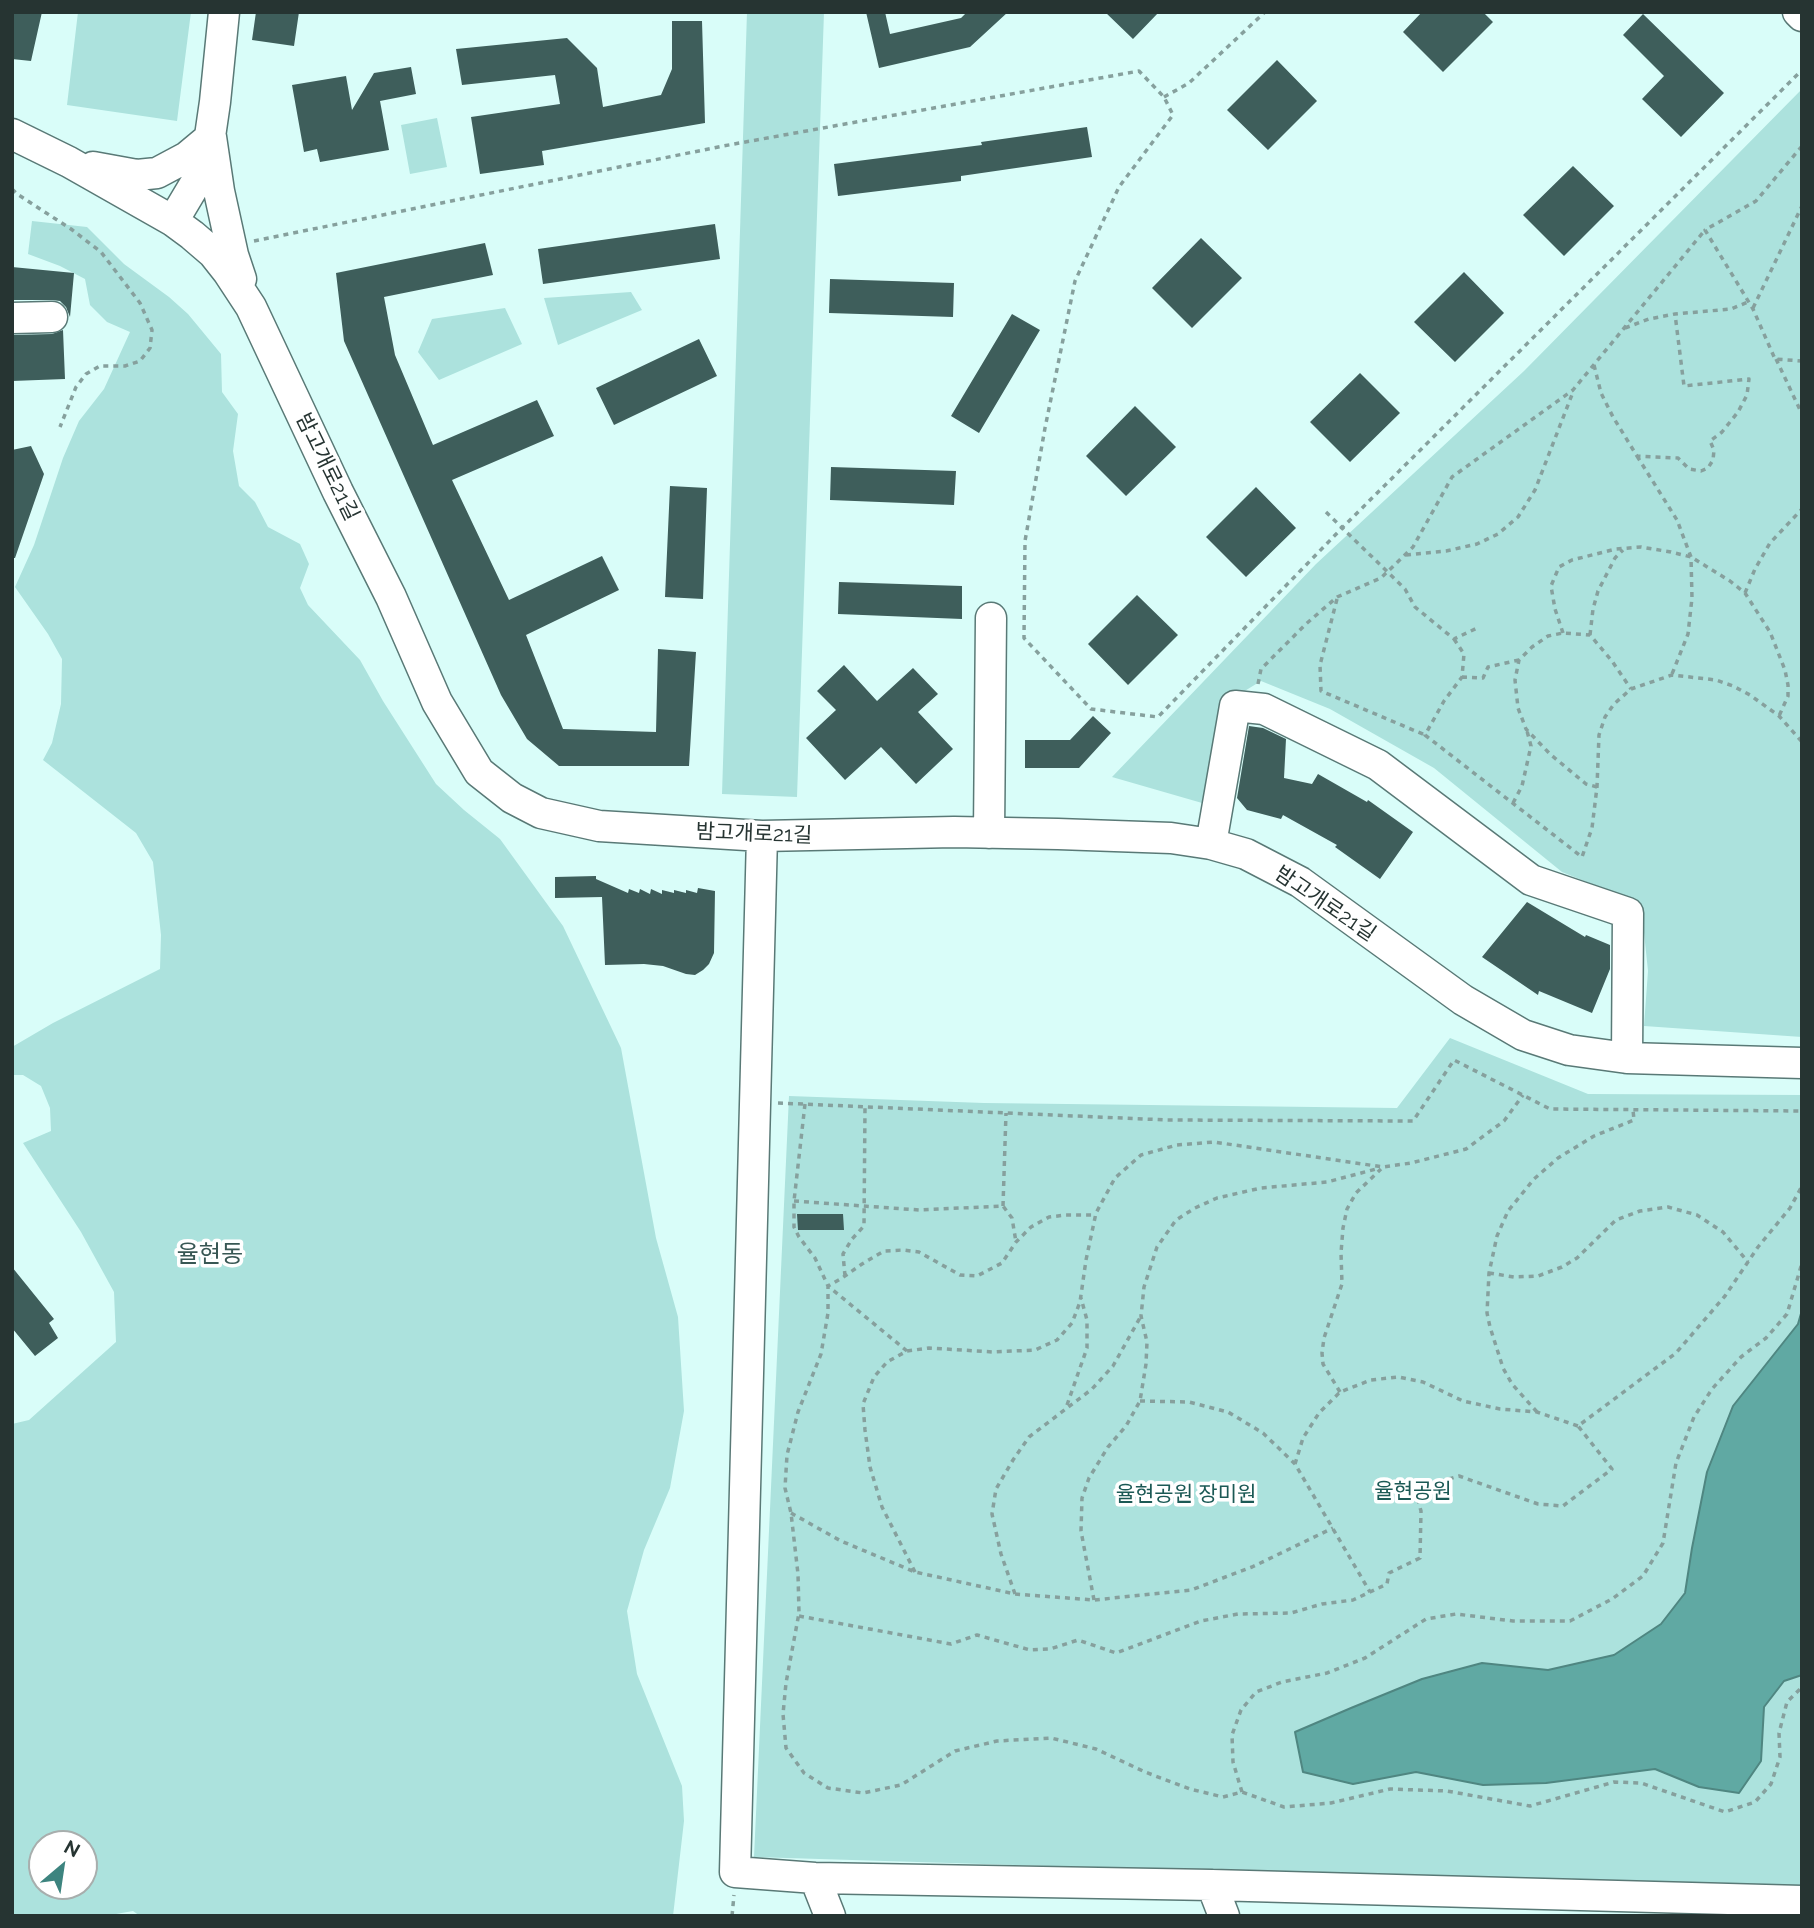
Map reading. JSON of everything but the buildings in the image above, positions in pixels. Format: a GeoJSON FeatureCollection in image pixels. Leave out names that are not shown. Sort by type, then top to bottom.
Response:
{"type":"FeatureCollection","features":[{"type":"Feature","properties":{"kind":"street"},"geometry":{"type":"LineString","coordinates":[[173,221],[198,179],[207,157],[224,12]]}},
{"type":"Feature","properties":{"kind":"street"},"geometry":{"type":"LineString","coordinates":[[69,162],[127,174],[148,175],[158,173],[187,158],[211,137]]}},
{"type":"Feature","properties":{"kind":"street"},"geometry":{"type":"LineString","coordinates":[[211,137],[233,255],[251,307]]}},
{"type":"Feature","properties":{"kind":"street","name":"밤고개로21길"},"geometry":{"type":"LineString","coordinates":[[17,142],[69,162],[173,221],[213,253],[228,272],[251,307],[391,597],[437,702],[479,772],[512,798],[541,813],[599,826],[762,836],[989,833],[1171,838],[1211,844],[1246,854],[1300,882],[1462,1000],[1523,1035],[1569,1050],[1627,1058],[1802,1063]]}},
{"type":"Feature","properties":{"kind":"street"},"geometry":{"type":"LineString","coordinates":[[12,318],[52,317]]}},
{"type":"Feature","properties":{"kind":"street"},"geometry":{"type":"LineString","coordinates":[[989,833],[991,618]]}},
{"type":"Feature","properties":{"kind":"street"},"geometry":{"type":"LineString","coordinates":[[1211,844],[1236,706],[1264,709],[1378,765],[1531,880],[1629,913],[1627,1058]]}},
{"type":"Feature","properties":{"kind":"street"},"geometry":{"type":"LineString","coordinates":[[762,836],[736,1872],[815,1878],[1212,1885],[1802,1901]]}},
{"type":"Feature","properties":{"kind":"street"},"geometry":{"type":"LineString","coordinates":[[815,1878],[830,1916]]}},
{"type":"Feature","properties":{"kind":"street"},"geometry":{"type":"LineString","coordinates":[[1212,1885],[1224,1916]]}},
{"type":"Feature","properties":{"kind":"path"},"geometry":{"type":"LineString","coordinates":[[1164,97],[1189,83],[1265,12]]}},
{"type":"Feature","properties":{"kind":"path"},"geometry":{"type":"LineString","coordinates":[[254,241],[723,146],[1139,71],[1164,97],[1173,115],[1119,187],[1075,281],[1025,541],[1024,638],[1091,709],[1158,717],[1343,527],[1802,70]]}},
{"type":"Feature","properties":{"kind":"path"},"geometry":{"type":"LineString","coordinates":[[1254,708],[1261,669],[1337,597],[1381,578],[1413,547],[1452,477],[1573,390],[1705,230],[1756,201],[1802,146]]}},
{"type":"Feature","properties":{"kind":"path"},"geometry":{"type":"LineString","coordinates":[[12,189],[101,252],[139,303],[152,330],[150,348],[140,361],[125,366],[100,366],[86,374],[76,387],[60,427]]}},
{"type":"Feature","properties":{"kind":"path"},"geometry":{"type":"LineString","coordinates":[[1752,309],[1802,206]]}},
{"type":"Feature","properties":{"kind":"path"},"geometry":{"type":"LineString","coordinates":[[1705,230],[1752,309],[1802,414]]}},
{"type":"Feature","properties":{"kind":"path"},"geometry":{"type":"LineString","coordinates":[[1625,328],[1649,319],[1731,309],[1748,302]]}},
{"type":"Feature","properties":{"kind":"path"},"geometry":{"type":"LineString","coordinates":[[1637,456],[1678,458],[1689,469],[1701,471],[1708,468],[1713,460],[1714,450],[1710,440],[1722,432],[1747,395],[1749,379],[1684,386],[1675,314]]}},
{"type":"Feature","properties":{"kind":"path"},"geometry":{"type":"LineString","coordinates":[[1775,359],[1802,361]]}},
{"type":"Feature","properties":{"kind":"path"},"geometry":{"type":"LineString","coordinates":[[1594,365],[1601,393],[1613,417],[1677,520],[1691,557],[1692,598],[1688,634],[1672,675]]}},
{"type":"Feature","properties":{"kind":"path"},"geometry":{"type":"LineString","coordinates":[[1404,555],[1446,551],[1477,544],[1498,534],[1518,517],[1535,491],[1573,390]]}},
{"type":"Feature","properties":{"kind":"path"},"geometry":{"type":"LineString","coordinates":[[1745,593],[1770,543],[1802,509]]}},
{"type":"Feature","properties":{"kind":"path"},"geometry":{"type":"LineString","coordinates":[[1326,512],[1405,589],[1415,607],[1454,639],[1464,654],[1462,677],[1424,735]]}},
{"type":"Feature","properties":{"kind":"path"},"geometry":{"type":"LineString","coordinates":[[1563,633],[1551,586],[1559,568],[1572,560],[1592,553],[1641,547],[1691,557],[1745,593],[1770,632],[1788,685],[1788,696],[1779,716]]}},
{"type":"Feature","properties":{"kind":"path"},"geometry":{"type":"LineString","coordinates":[[1590,635],[1598,591],[1615,558],[1625,548]]}},
{"type":"Feature","properties":{"kind":"path"},"geometry":{"type":"LineString","coordinates":[[1337,597],[1320,665],[1321,691],[1424,735],[1581,857],[1592,828],[1599,736],[1605,717],[1614,704],[1631,689],[1672,675],[1716,680],[1750,695],[1779,716],[1802,742]]}},
{"type":"Feature","properties":{"kind":"path"},"geometry":{"type":"LineString","coordinates":[[1454,639],[1477,628]]}},
{"type":"Feature","properties":{"kind":"path"},"geometry":{"type":"LineString","coordinates":[[1513,804],[1522,786],[1531,746],[1518,708],[1514,680],[1519,660],[1532,647],[1548,636],[1563,633],[1590,635],[1631,689]]}},
{"type":"Feature","properties":{"kind":"path"},"geometry":{"type":"LineString","coordinates":[[1462,677],[1483,678],[1488,667],[1519,660]]}},
{"type":"Feature","properties":{"kind":"path"},"geometry":{"type":"LineString","coordinates":[[1526,729],[1550,754],[1586,784],[1597,787]]}},
{"type":"Feature","properties":{"kind":"path"},"geometry":{"type":"LineString","coordinates":[[755,1102],[1167,1120],[1413,1121],[1454,1060],[1550,1109],[1802,1111]]}},
{"type":"Feature","properties":{"kind":"path"},"geometry":{"type":"LineString","coordinates":[[1015,1594],[1001,1554],[992,1514],[996,1489],[1030,1437],[1092,1389],[1113,1366],[1140,1316],[1144,1287],[1157,1247],[1176,1220],[1217,1198],[1261,1188],[1327,1182],[1466,1149],[1504,1121],[1523,1095]]}},
{"type":"Feature","properties":{"kind":"path"},"geometry":{"type":"LineString","coordinates":[[805,1104],[794,1201],[794,1227],[816,1258],[828,1286],[828,1313],[821,1354],[798,1412],[787,1455],[785,1488],[791,1513],[798,1574],[799,1616],[783,1714],[786,1748],[804,1773],[828,1788],[863,1793],[901,1785],[956,1751],[997,1741],[1051,1738],[1096,1749],[1145,1772],[1190,1788],[1223,1797],[1242,1791],[1284,1807],[1331,1803],[1390,1789],[1447,1791],[1530,1806],[1614,1782],[1641,1783],[1725,1812],[1755,1802],[1771,1784],[1780,1757],[1779,1733],[1787,1702],[1802,1687]]}},
{"type":"Feature","properties":{"kind":"path"},"geometry":{"type":"LineString","coordinates":[[845,1276],[844,1254],[852,1239],[864,1226],[865,1107]]}},
{"type":"Feature","properties":{"kind":"path"},"geometry":{"type":"LineString","coordinates":[[1537,1412],[1512,1384],[1503,1368],[1490,1327],[1487,1313],[1489,1273],[1497,1236],[1508,1211],[1534,1179],[1558,1158],[1594,1136],[1634,1120],[1633,1110]]}},
{"type":"Feature","properties":{"kind":"path"},"geometry":{"type":"LineString","coordinates":[[1006,1113],[1003,1206],[1012,1218],[1016,1242]]}},
{"type":"Feature","properties":{"kind":"path"},"geometry":{"type":"LineString","coordinates":[[915,1572],[882,1507],[870,1467],[864,1430],[863,1404],[874,1377],[887,1362],[907,1351],[929,1348],[993,1352],[1035,1350],[1057,1340],[1072,1323],[1081,1296],[1095,1215],[1115,1178],[1141,1155],[1177,1144],[1214,1142],[1383,1167]]}},
{"type":"Feature","properties":{"kind":"path"},"geometry":{"type":"LineString","coordinates":[[1340,1392],[1323,1364],[1321,1353],[1342,1284],[1340,1253],[1343,1228],[1347,1209],[1356,1193],[1383,1167]]}},
{"type":"Feature","properties":{"kind":"path"},"geometry":{"type":"LineString","coordinates":[[1578,1426],[1676,1353],[1725,1296],[1790,1208],[1802,1186]]}},
{"type":"Feature","properties":{"kind":"path"},"geometry":{"type":"LineString","coordinates":[[794,1201],[919,1210],[1003,1206]]}},
{"type":"Feature","properties":{"kind":"path"},"geometry":{"type":"LineString","coordinates":[[1489,1273],[1514,1277],[1538,1276],[1550,1272],[1577,1258],[1616,1220],[1640,1211],[1668,1207],[1697,1215],[1723,1232],[1748,1262]]}},
{"type":"Feature","properties":{"kind":"path"},"geometry":{"type":"LineString","coordinates":[[828,1286],[884,1251],[919,1252],[960,1275],[976,1276],[1002,1263],[1016,1242],[1031,1227],[1049,1217],[1066,1214],[1095,1215]]}},
{"type":"Feature","properties":{"kind":"path"},"geometry":{"type":"LineString","coordinates":[[1242,1791],[1233,1762],[1232,1735],[1241,1710],[1256,1692],[1282,1682],[1327,1673],[1365,1658],[1426,1619],[1456,1614],[1513,1621],[1570,1621],[1612,1599],[1643,1576],[1664,1543],[1676,1463],[1694,1417],[1712,1389],[1741,1357],[1766,1338],[1787,1314],[1802,1263]]}},
{"type":"Feature","properties":{"kind":"path"},"geometry":{"type":"LineString","coordinates":[[828,1286],[907,1351]]}},
{"type":"Feature","properties":{"kind":"path"},"geometry":{"type":"LineString","coordinates":[[1067,1407],[1087,1348],[1087,1320],[1081,1296]]}},
{"type":"Feature","properties":{"kind":"path"},"geometry":{"type":"LineString","coordinates":[[1094,1600],[1081,1531],[1082,1498],[1089,1478],[1108,1447],[1126,1426],[1140,1401],[1147,1342],[1140,1316]]}},
{"type":"Feature","properties":{"kind":"path"},"geometry":{"type":"LineString","coordinates":[[799,1616],[951,1644],[977,1635],[1030,1650],[1050,1649],[1078,1640],[1116,1653],[1201,1621],[1238,1614],[1291,1613],[1322,1604],[1353,1600],[1387,1584],[1389,1573],[1420,1558],[1420,1511],[1415,1489],[1459,1476],[1538,1504],[1563,1506],[1612,1469],[1578,1426],[1537,1412],[1500,1409],[1463,1401],[1423,1382],[1398,1377],[1371,1380],[1340,1392],[1319,1413],[1303,1438],[1295,1464]]}},
{"type":"Feature","properties":{"kind":"path"},"geometry":{"type":"LineString","coordinates":[[1140,1401],[1189,1402],[1228,1412],[1263,1433],[1295,1464],[1370,1592]]}},
{"type":"Feature","properties":{"kind":"path"},"geometry":{"type":"LineString","coordinates":[[791,1513],[841,1541],[915,1572],[1015,1594],[1094,1600],[1191,1590],[1252,1567],[1333,1528]]}},
{"type":"Feature","properties":{"kind":"green space"},"geometry":{"type":"Polygon","coordinates":[[[78,12],[191,12],[177,121],[67,105],[78,12]]]}},
{"type":"Feature","properties":{"kind":"green space"},"geometry":{"type":"Polygon","coordinates":[[[747,12],[824,12],[797,797],[722,794],[747,12]]]}},
{"type":"Feature","properties":{"kind":"green space"},"geometry":{"type":"Polygon","coordinates":[[[1802,89],[1802,1037],[1644,1026],[1648,971],[1641,904],[1562,872],[1434,768],[1330,709],[1261,681],[1225,703],[1209,805],[1112,777],[1316,564],[1524,371],[1802,89]]]}},
{"type":"Feature","properties":{"kind":"green space"},"geometry":{"type":"Polygon","coordinates":[[[437,118],[447,167],[410,174],[401,125],[437,118]]]}},
{"type":"Feature","properties":{"kind":"green space"},"geometry":{"type":"Polygon","coordinates":[[[32,221],[87,227],[124,264],[188,314],[221,354],[222,392],[238,414],[233,451],[239,486],[255,502],[268,527],[300,544],[309,564],[300,588],[308,605],[360,660],[436,784],[500,839],[563,926],[621,1048],[656,1238],[678,1317],[684,1411],[670,1488],[644,1550],[627,1611],[637,1674],[682,1786],[684,1821],[673,1916],[140,1916],[133,1911],[105,1916],[12,1916],[12,1424],[29,1420],[116,1342],[114,1292],[81,1232],[23,1143],[51,1131],[50,1108],[41,1086],[23,1075],[12,1075],[12,1047],[53,1023],[160,969],[161,935],[153,862],[136,833],[43,760],[52,743],[61,704],[62,659],[15,587],[34,545],[63,458],[79,421],[104,389],[130,332],[107,322],[90,305],[85,279],[28,254],[32,221]]]}},
{"type":"Feature","properties":{"kind":"green space"},"geometry":{"type":"Polygon","coordinates":[[[631,292],[642,310],[558,345],[544,298],[631,292]]]}},
{"type":"Feature","properties":{"kind":"green space"},"geometry":{"type":"Polygon","coordinates":[[[505,308],[522,344],[439,380],[418,352],[432,319],[505,308]]]}},
{"type":"Feature","properties":{"kind":"green space","name":"율현공원"},"geometry":{"type":"Polygon","coordinates":[[[1450,1038],[1588,1094],[1802,1095],[1802,1889],[754,1857],[789,1096],[984,1103],[1397,1108],[1450,1038]]]}},
{"type":"Feature","properties":{"kind":"shaded area"},"geometry":{"type":"Polygon","coordinates":[[[1802,1310],[1802,1675],[1784,1681],[1764,1707],[1761,1761],[1739,1793],[1699,1787],[1655,1769],[1546,1783],[1483,1785],[1416,1772],[1353,1784],[1303,1772],[1295,1732],[1351,1708],[1422,1679],[1482,1663],[1548,1670],[1614,1655],[1661,1624],[1685,1593],[1707,1472],[1733,1406],[1798,1324],[1802,1310]]]}},
{"type":"Feature","properties":{"kind":"district","name":"율현동"},"geometry":{"type":"Point","coordinates":[210,1255]}},
{"type":"Feature","properties":{"kind":"park label","name":"율현공원 장미원"},"geometry":{"type":"Point","coordinates":[1186,1495]}}]}
